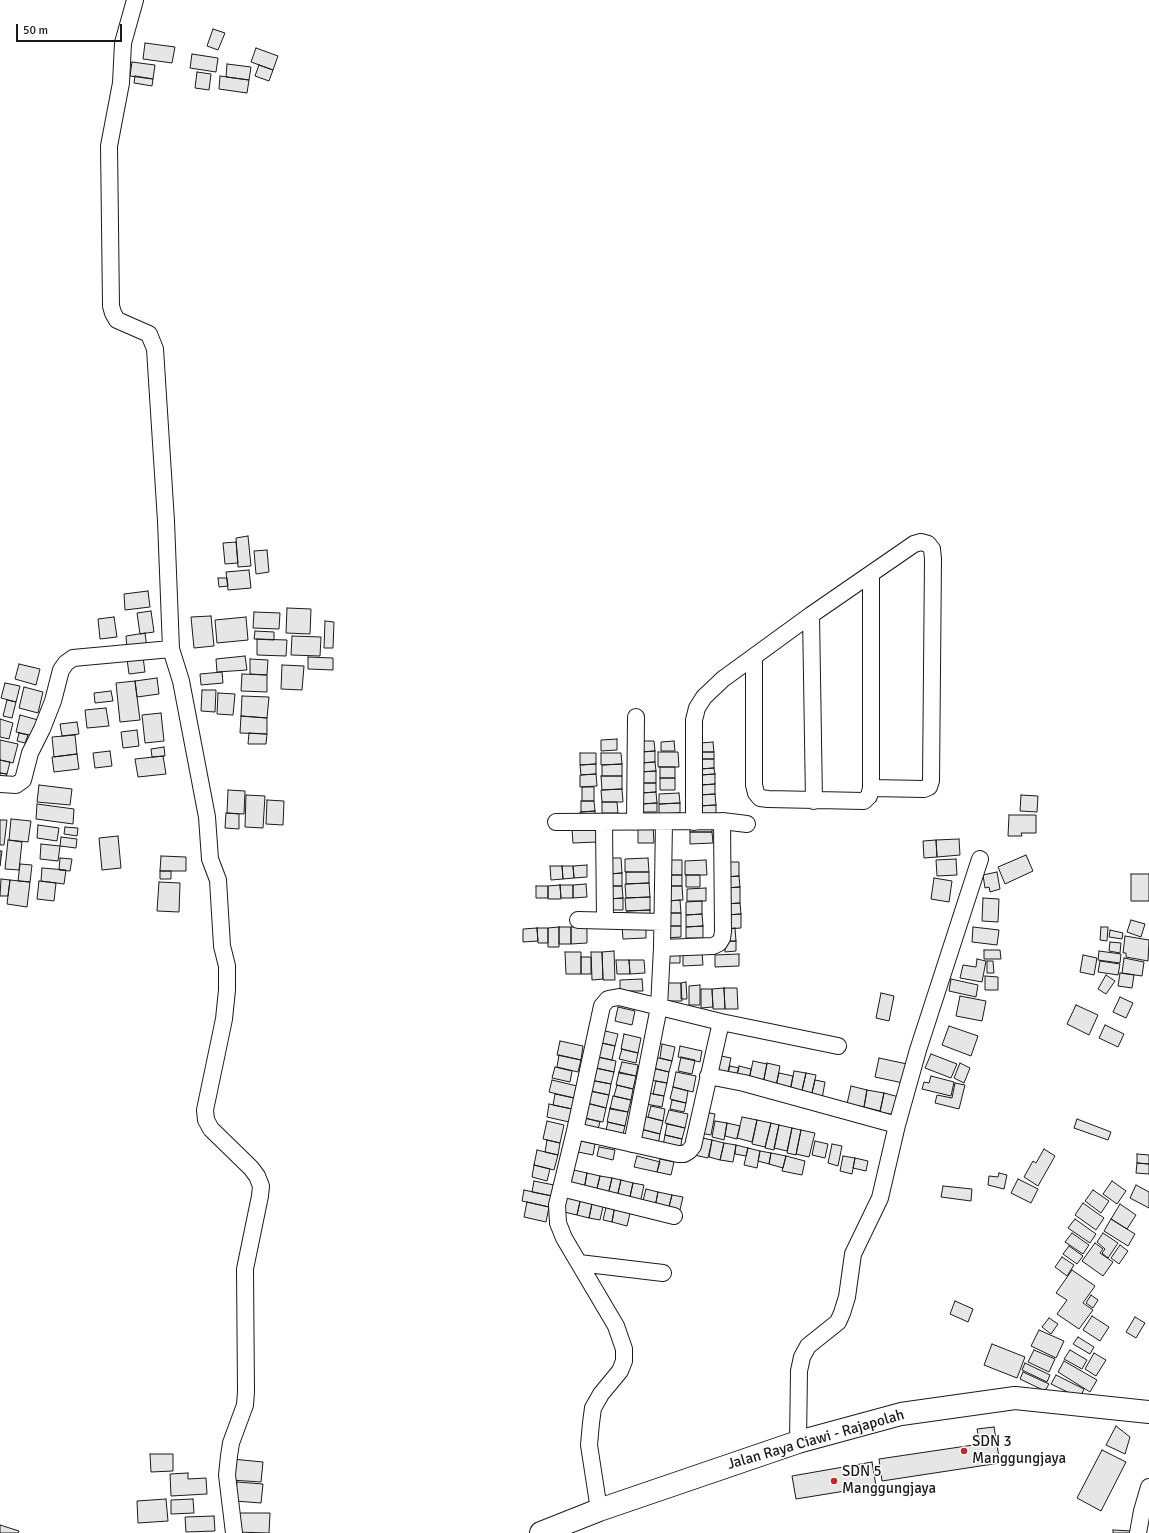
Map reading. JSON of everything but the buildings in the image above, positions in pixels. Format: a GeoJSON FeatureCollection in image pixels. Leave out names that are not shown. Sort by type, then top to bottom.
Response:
{"type":"FeatureCollection","features":[{"type":"Feature","properties":{"kind":"highway","name":"Jalan Raya Ciawi - Rajapolah"},"geometry":{"type":"LineString","coordinates":[[541,1533],[599,1510],[798,1442],[901,1414],[1015,1398],[1149,1412]]}},
{"type":"Feature","properties":{"kind":"street"},"geometry":{"type":"LineString","coordinates":[[135,0],[123,42],[122,82],[109,146],[111,306],[117,320],[148,334],[155,349],[166,521],[172,649],[181,681],[207,817],[210,859],[218,880],[222,946],[227,966],[227,990],[224,1019],[205,1110],[206,1120],[211,1129],[251,1168],[257,1176],[261,1186],[245,1270],[245,1404],[231,1443],[227,1475],[234,1533]]}},
{"type":"Feature","properties":{"kind":"street"},"geometry":{"type":"LineString","coordinates":[[694,822],[694,720],[697,708],[704,697],[714,687],[811,615],[914,544],[921,542],[928,544],[932,549],[931,781],[929,787],[924,789],[871,788]]}},
{"type":"Feature","properties":{"kind":"street"},"geometry":{"type":"LineString","coordinates":[[754,657],[754,785],[756,793],[760,798],[768,799],[864,801],[869,796],[871,788],[871,574]]}},
{"type":"Feature","properties":{"kind":"street"},"geometry":{"type":"LineString","coordinates":[[811,615],[814,801]]}},
{"type":"Feature","properties":{"kind":"street"},"geometry":{"type":"LineString","coordinates":[[0,784],[16,785],[24,780],[30,753],[42,729],[53,701],[61,670],[66,663],[73,658],[172,649]]}},
{"type":"Feature","properties":{"kind":"street"},"geometry":{"type":"LineString","coordinates":[[635,822],[636,717]]}},
{"type":"Feature","properties":{"kind":"street"},"geometry":{"type":"LineString","coordinates":[[662,948],[713,946],[719,943],[722,938],[722,821]]}},
{"type":"Feature","properties":{"kind":"street"},"geometry":{"type":"LineString","coordinates":[[556,822],[604,823],[722,821],[747,824]]}},
{"type":"Feature","properties":{"kind":"street"},"geometry":{"type":"LineString","coordinates":[[632,1144],[659,1007],[662,948],[664,822]]}},
{"type":"Feature","properties":{"kind":"street"},"geometry":{"type":"LineString","coordinates":[[604,823],[605,920]]}},
{"type":"Feature","properties":{"kind":"street"},"geometry":{"type":"LineString","coordinates":[[798,1442],[799,1371],[802,1357],[808,1346],[838,1322],[842,1313],[847,1297],[853,1254],[880,1198],[897,1125],[918,1050],[980,859]]}},
{"type":"Feature","properties":{"kind":"street"},"geometry":{"type":"LineString","coordinates":[[578,920],[662,922]]}},
{"type":"Feature","properties":{"kind":"street"},"geometry":{"type":"LineString","coordinates":[[599,1510],[589,1445],[593,1408],[601,1394],[620,1371],[624,1361],[624,1348],[616,1326],[579,1263],[558,1223],[557,1205],[575,1131],[602,1006],[608,999],[619,997],[721,1022],[838,1046]]}},
{"type":"Feature","properties":{"kind":"street"},"geometry":{"type":"LineString","coordinates":[[575,1131],[678,1154],[684,1154],[689,1151],[693,1146],[721,1022]]}},
{"type":"Feature","properties":{"kind":"street"},"geometry":{"type":"LineString","coordinates":[[708,1076],[744,1083],[897,1125]]}},
{"type":"Feature","properties":{"kind":"street"},"geometry":{"type":"LineString","coordinates":[[561,1188],[674,1216]]}},
{"type":"Feature","properties":{"kind":"street"},"geometry":{"type":"LineString","coordinates":[[579,1263],[662,1273]]}},
{"type":"Feature","properties":{"kind":"street"},"geometry":{"type":"LineString","coordinates":[[1138,1533],[1142,1511],[1149,1487]]}},
{"type":"Feature","properties":{"kind":"place","name":"SDN 3 Manggungjaya"},"geometry":{"type":"Point","coordinates":[964,1451]}},
{"type":"Feature","properties":{"kind":"place","name":"SDN 5 Manggungjaya"},"geometry":{"type":"Point","coordinates":[834,1481]}}]}
